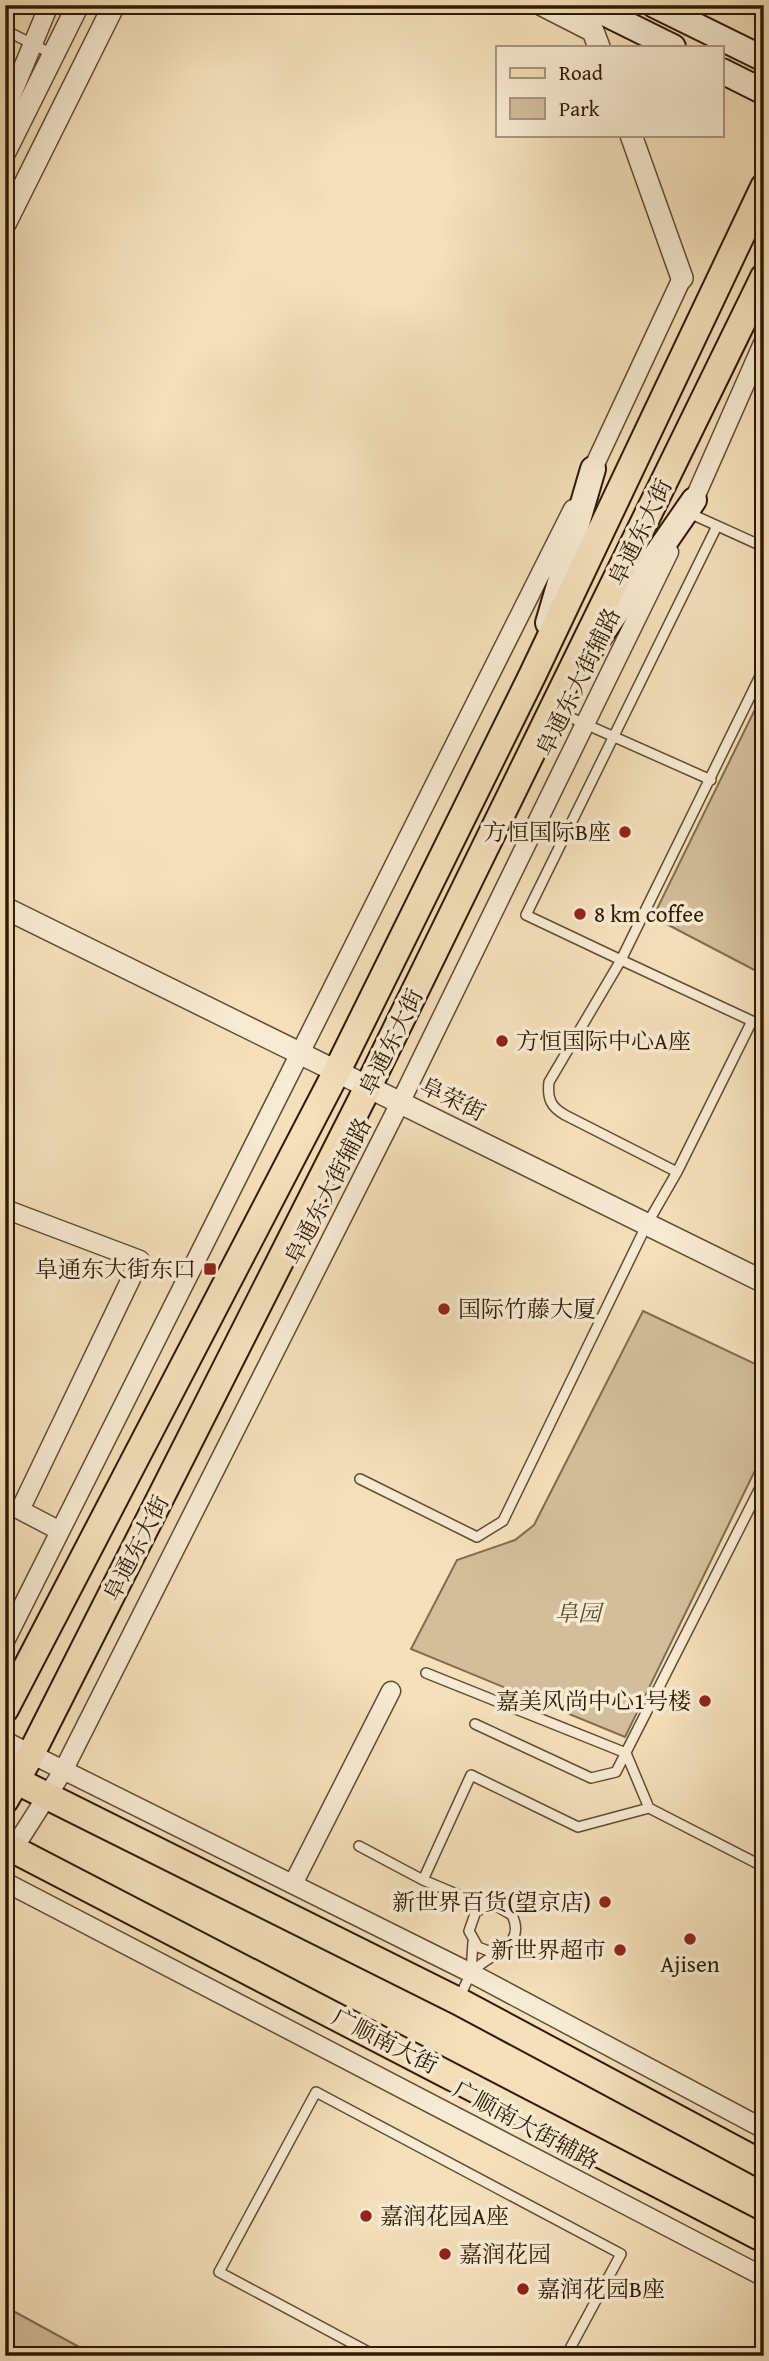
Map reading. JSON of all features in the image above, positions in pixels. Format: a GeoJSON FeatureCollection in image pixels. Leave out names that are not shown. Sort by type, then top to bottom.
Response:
{"type":"FeatureCollection","features":[{"type":"Feature","properties":{"kind":"main road"},"geometry":{"type":"LineString","coordinates":[[588,5],[671,46]]}},
{"type":"Feature","properties":{"kind":"main road"},"geometry":{"type":"LineString","coordinates":[[653,5],[764,60]]}},
{"type":"Feature","properties":{"kind":"main road"},"geometry":{"type":"LineString","coordinates":[[724,72],[764,92]]}},
{"type":"Feature","properties":{"kind":"main road","name":"阜通东大街"},"geometry":{"type":"LineString","coordinates":[[5,1710],[337,1072],[533,674],[764,187]]}},
{"type":"Feature","properties":{"kind":"main road","name":"阜通东大街"},"geometry":{"type":"LineString","coordinates":[[9,1785],[31,1754],[368,1087],[764,277]]}},
{"type":"Feature","properties":{"kind":"main road"},"geometry":{"type":"LineString","coordinates":[[533,674],[593,469]]}},
{"type":"Feature","properties":{"kind":"main road"},"geometry":{"type":"LineString","coordinates":[[566,685],[691,506]]}},
{"type":"Feature","properties":{"kind":"main road"},"geometry":{"type":"LineString","coordinates":[[9,1785],[45,1797],[458,2001],[764,2165]]}},
{"type":"Feature","properties":{"kind":"main road","name":"广顺南大街"},"geometry":{"type":"LineString","coordinates":[[8,1852],[764,2239]]}},
{"type":"Feature","properties":{"kind":"street"},"geometry":{"type":"LineString","coordinates":[[5,111],[49,5]]}},
{"type":"Feature","properties":{"kind":"street"},"geometry":{"type":"LineString","coordinates":[[5,152],[78,5]]}},
{"type":"Feature","properties":{"kind":"street"},"geometry":{"type":"LineString","coordinates":[[5,224],[114,5]]}},
{"type":"Feature","properties":{"kind":"street"},"geometry":{"type":"LineString","coordinates":[[542,5],[593,31],[599,46]]}},
{"type":"Feature","properties":{"kind":"street"},"geometry":{"type":"LineString","coordinates":[[5,1641],[593,469],[682,278],[631,136]]}},
{"type":"Feature","properties":{"kind":"street","name":"阜通东大街辅路"},"geometry":{"type":"LineString","coordinates":[[8,1852],[63,1771],[400,1103],[691,506],[764,341]]}},
{"type":"Feature","properties":{"kind":"street","name":"阜荣街"},"geometry":{"type":"LineString","coordinates":[[5,908],[764,1282]]}},
{"type":"Feature","properties":{"kind":"street"},"geometry":{"type":"LineString","coordinates":[[5,1209],[140,1260],[20,1510],[60,1531]]}},
{"type":"Feature","properties":{"kind":"street"},"geometry":{"type":"LineString","coordinates":[[293,1884],[391,1691]]}},
{"type":"Feature","properties":{"kind":"street"},"geometry":{"type":"LineString","coordinates":[[5,1741],[471,1973],[764,2129]]}},
{"type":"Feature","properties":{"kind":"street","name":"广顺南大街辅路"},"geometry":{"type":"LineString","coordinates":[[5,1882],[764,2277]]}},
{"type":"Feature","properties":{"kind":"lane"},"geometry":{"type":"LineString","coordinates":[[5,30],[53,55]]}},
{"type":"Feature","properties":{"kind":"lane"},"geometry":{"type":"LineString","coordinates":[[691,506],[717,526],[764,547]]}},
{"type":"Feature","properties":{"kind":"lane"},"geometry":{"type":"LineString","coordinates":[[360,1479],[477,1537],[503,1521],[647,1224],[677,1172],[752,1021],[526,915],[717,526]]}},
{"type":"Feature","properties":{"kind":"lane"},"geometry":{"type":"LineString","coordinates":[[677,1172],[554,1108],[548,1095],[549,1082],[621,960],[764,668]]}},
{"type":"Feature","properties":{"kind":"lane"},"geometry":{"type":"LineString","coordinates":[[554,710],[711,780]]}},
{"type":"Feature","properties":{"kind":"lane"},"geometry":{"type":"LineString","coordinates":[[475,1724],[591,1778],[616,1772],[764,1480]]}},
{"type":"Feature","properties":{"kind":"lane"},"geometry":{"type":"LineString","coordinates":[[426,1673],[626,1753],[649,1808],[764,1867]]}},
{"type":"Feature","properties":{"kind":"lane"},"geometry":{"type":"LineString","coordinates":[[423,1880],[471,1775],[578,1827],[649,1808]]}},
{"type":"Feature","properties":{"kind":"lane"},"geometry":{"type":"LineString","coordinates":[[359,1846],[423,1880],[485,1906],[503,1908],[516,1923],[514,1938],[509,1945],[494,1953],[471,1973]]}},
{"type":"Feature","properties":{"kind":"lane"},"geometry":{"type":"LineString","coordinates":[[458,2001],[471,1973],[470,1923],[476,1912],[485,1906]]}},
{"type":"Feature","properties":{"kind":"lane"},"geometry":{"type":"LineString","coordinates":[[472,1942],[494,1953]]}},
{"type":"Feature","properties":{"kind":"lane"},"geometry":{"type":"LineString","coordinates":[[376,2356],[219,2272],[316,2092],[621,2254],[566,2356]]}},
{"type":"Feature","properties":{"kind":"green space"},"geometry":{"type":"Polygon","coordinates":[[[764,691],[764,975],[653,917],[764,691]]]}},
{"type":"Feature","properties":{"kind":"green space","name":"阜园"},"geometry":{"type":"Polygon","coordinates":[[[643,1311],[764,1368],[764,1452],[625,1737],[411,1649],[457,1560],[515,1540],[534,1525],[643,1311]]]}},
{"type":"Feature","properties":{"kind":"green space"},"geometry":{"type":"Polygon","coordinates":[[[15,2312],[92,2354],[91,2356],[5,2356],[5,2331],[15,2312]]]}},
{"type":"Feature","properties":{"kind":"place","name":"方恒国际B座"},"geometry":{"type":"Point","coordinates":[625,832]}},
{"type":"Feature","properties":{"kind":"place","name":"8 km coffee"},"geometry":{"type":"Point","coordinates":[580,914]}},
{"type":"Feature","properties":{"kind":"place","name":"方恒国际中心A座"},"geometry":{"type":"Point","coordinates":[502,1041]}},
{"type":"Feature","properties":{"kind":"place","name":"阜通东大街东口"},"geometry":{"type":"Point","coordinates":[210,1269]}},
{"type":"Feature","properties":{"kind":"place","name":"国际竹藤大厦"},"geometry":{"type":"Point","coordinates":[444,1309]}},
{"type":"Feature","properties":{"kind":"place","name":"嘉美风尚中心1号楼"},"geometry":{"type":"Point","coordinates":[705,1701]}},
{"type":"Feature","properties":{"kind":"place","name":"新世界百货(望京店)"},"geometry":{"type":"Point","coordinates":[605,1902]}},
{"type":"Feature","properties":{"kind":"place","name":"Ajisen"},"geometry":{"type":"Point","coordinates":[690,1939]}},
{"type":"Feature","properties":{"kind":"place","name":"新世界超市"},"geometry":{"type":"Point","coordinates":[620,1950]}},
{"type":"Feature","properties":{"kind":"place","name":"嘉润花园A座"},"geometry":{"type":"Point","coordinates":[366,2216]}},
{"type":"Feature","properties":{"kind":"place","name":"嘉润花园"},"geometry":{"type":"Point","coordinates":[445,2254]}},
{"type":"Feature","properties":{"kind":"place","name":"嘉润花园B座"},"geometry":{"type":"Point","coordinates":[523,2289]}}]}
